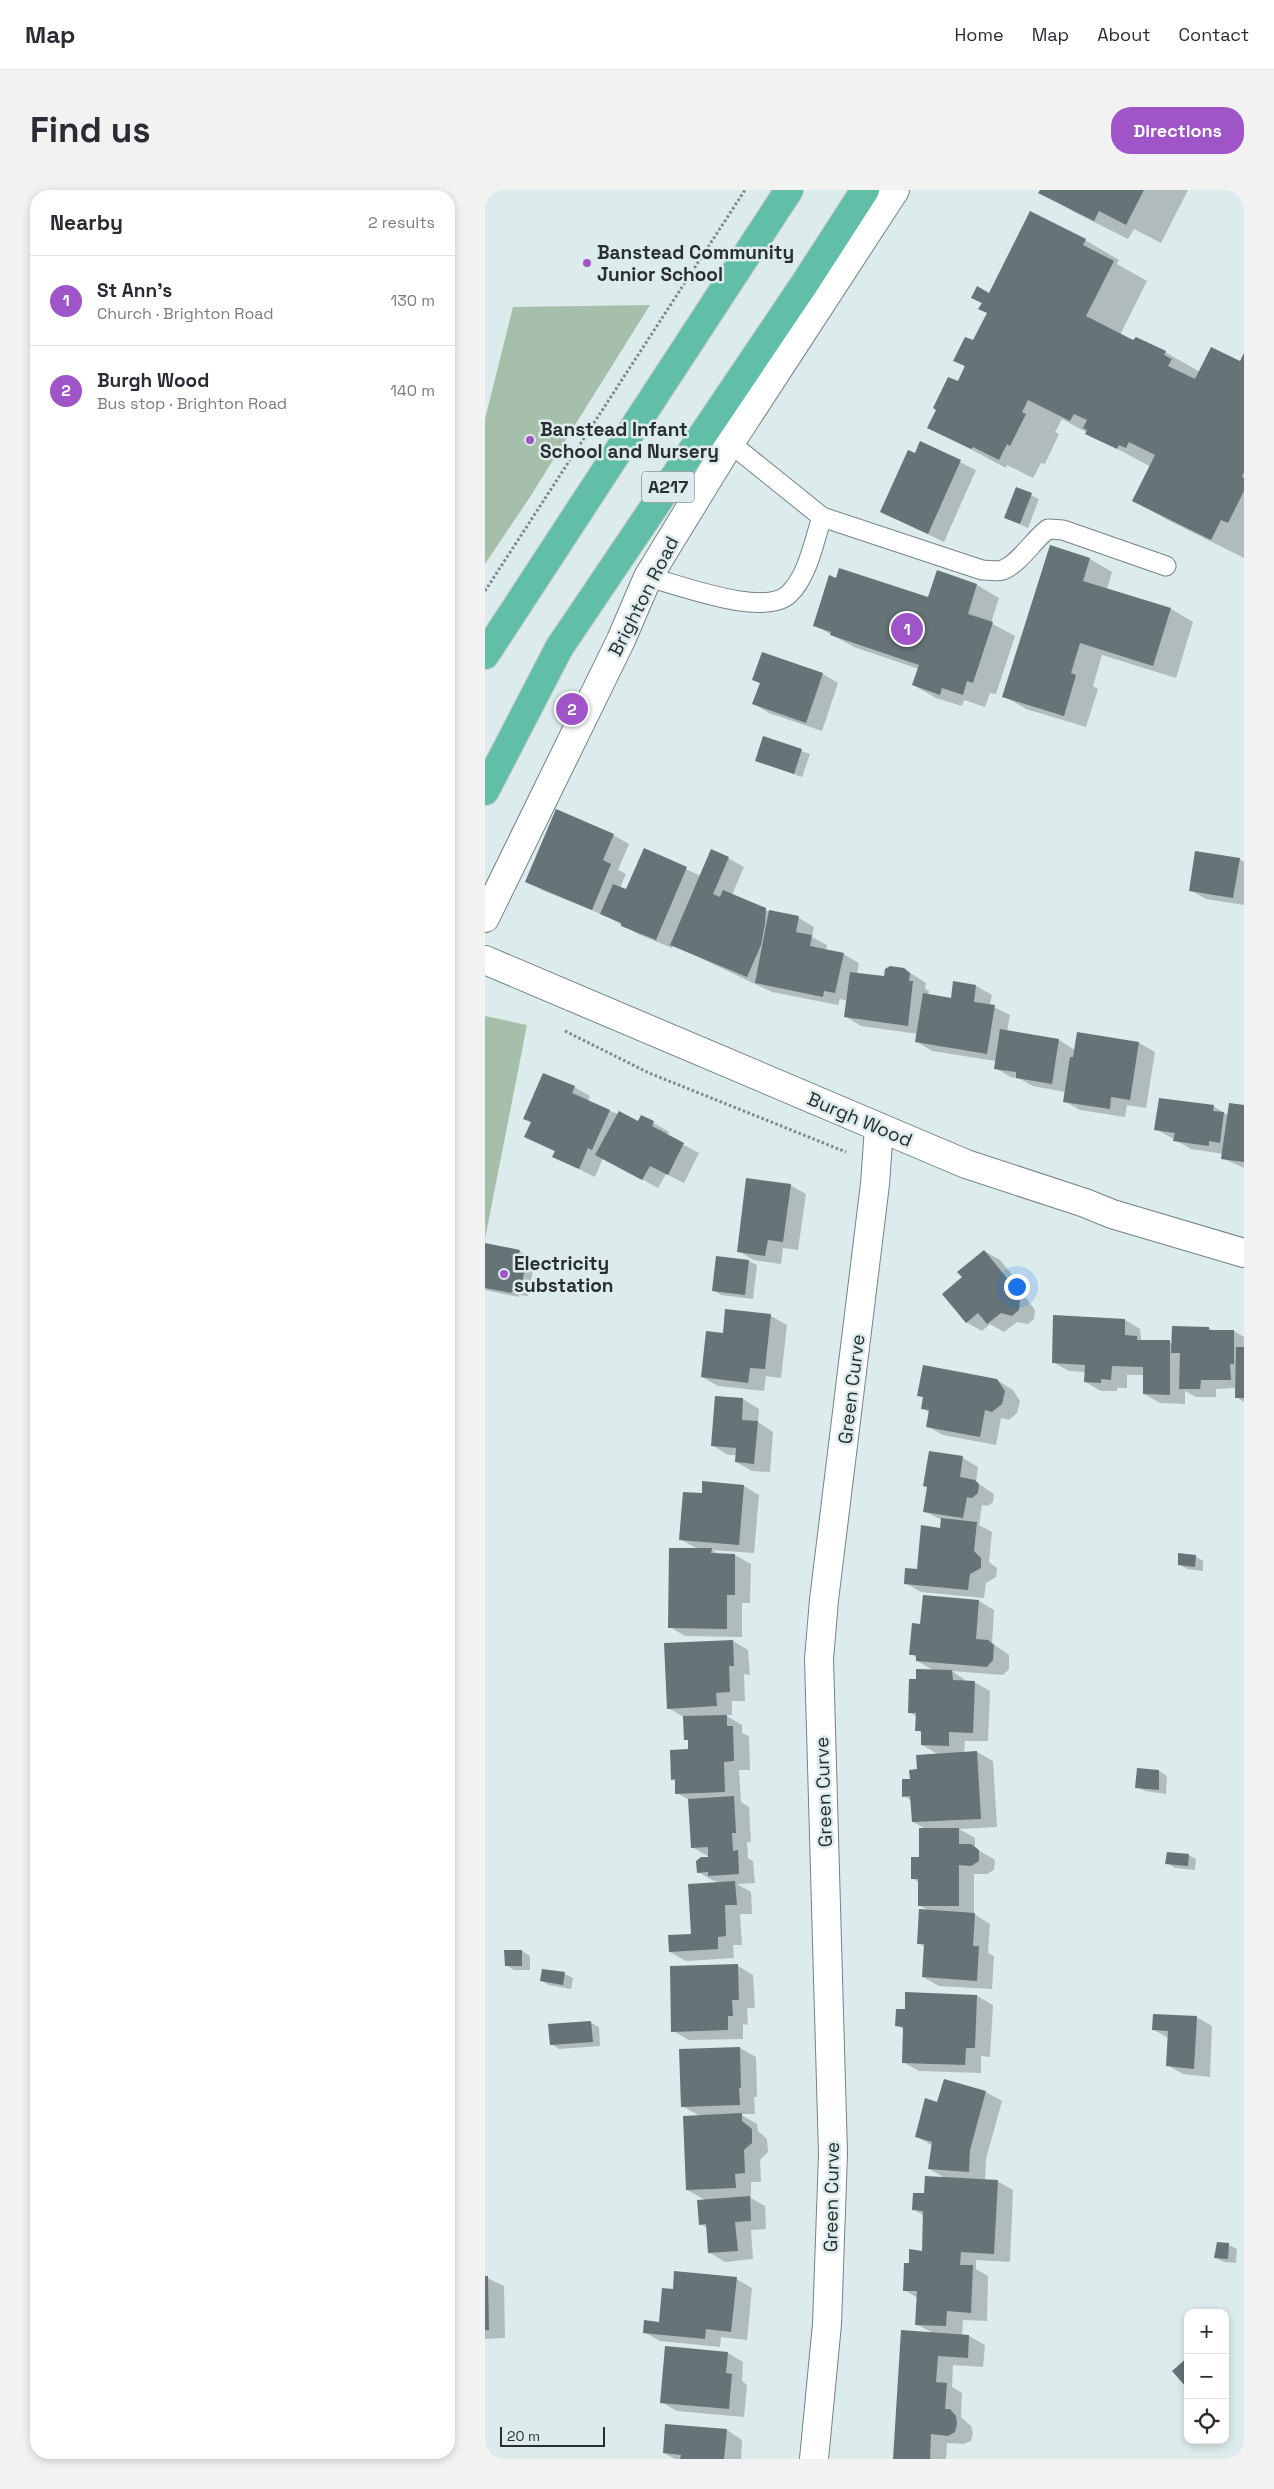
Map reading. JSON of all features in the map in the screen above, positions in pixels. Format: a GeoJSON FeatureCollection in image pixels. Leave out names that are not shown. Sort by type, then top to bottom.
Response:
{"type":"FeatureCollection","features":[{"type":"Feature","properties":{"kind":"highway"},"geometry":{"type":"LineString","coordinates":[[485,655],[789,190]]}},
{"type":"Feature","properties":{"kind":"highway","name":"Brighton Road"},"geometry":{"type":"LineString","coordinates":[[485,791],[559,648],[805,283],[865,190]]}},
{"type":"Feature","properties":{"kind":"street","name":"Brighton Road"},"geometry":{"type":"LineString","coordinates":[[485,918],[621,640],[649,577],[730,443],[895,190]]}},
{"type":"Feature","properties":{"kind":"street","name":"Burgh Wood"},"geometry":{"type":"LineString","coordinates":[[485,960],[965,1164],[1085,1202],[1112,1214],[1244,1252]]}},
{"type":"Feature","properties":{"kind":"street","name":"Green Curve"},"geometry":{"type":"LineString","coordinates":[[814,2459],[827,2324],[833,2154],[819,1659],[824,1600],[842,1467],[877,1165],[879,1127]]}},
{"type":"Feature","properties":{"kind":"lane"},"geometry":{"type":"LineString","coordinates":[[730,443],[822,517],[982,570],[1001,571],[1017,561],[1038,536],[1048,529],[1063,530],[1166,566]]}},
{"type":"Feature","properties":{"kind":"lane"},"geometry":{"type":"LineString","coordinates":[[649,577],[744,603],[772,604],[789,595],[801,579],[822,517]]}},
{"type":"Feature","properties":{"kind":"path"},"geometry":{"type":"LineString","coordinates":[[485,591],[745,190]]}},
{"type":"Feature","properties":{"kind":"path"},"geometry":{"type":"LineString","coordinates":[[561,1028],[649,1074],[877,1165]]}},
{"type":"Feature","properties":{"kind":"green space","name":"Banstead Infant School and Nursery"},"geometry":{"type":"Polygon","coordinates":[[[650,305],[530,497],[485,564],[485,419],[513,307],[650,305]]]}},
{"type":"Feature","properties":{"kind":"green space"},"geometry":{"type":"Polygon","coordinates":[[[485,1016],[527,1025],[485,1239],[485,1016]]]}},
{"type":"Feature","properties":{"kind":"building"},"geometry":{"type":"Polygon","coordinates":[[[1040,190],[1144,190],[1126,225],[1099,211],[1094,221],[1038,193],[1040,190]]]}},
{"type":"Feature","properties":{"kind":"building"},"geometry":{"type":"Polygon","coordinates":[[[1030,211],[1086,239],[1083,245],[1114,261],[1086,316],[1133,340],[1136,337],[1166,351],[1164,355],[1172,359],[1168,366],[1195,379],[1211,347],[1240,361],[1244,353],[1244,472],[1242,477],[1244,478],[1244,491],[1228,523],[1221,520],[1211,540],[1132,501],[1155,455],[1129,442],[1126,448],[1119,445],[1117,449],[1085,434],[1087,430],[1083,428],[1087,420],[1074,414],[1070,421],[1028,400],[1022,412],[1026,414],[1010,446],[1007,444],[999,460],[927,428],[936,410],[933,408],[948,377],[958,381],[965,366],[953,361],[965,337],[973,340],[987,313],[978,309],[982,303],[971,298],[977,286],[989,293],[1030,211]]]}},
{"type":"Feature","properties":{"kind":"building"},"geometry":{"type":"Polygon","coordinates":[[[920,441],[961,460],[928,534],[880,512],[908,450],[915,453],[920,441]]]}},
{"type":"Feature","properties":{"kind":"building"},"geometry":{"type":"Polygon","coordinates":[[[1016,487],[1032,493],[1020,524],[1004,518],[1016,487]]]}},
{"type":"Feature","properties":{"kind":"building"},"geometry":{"type":"Polygon","coordinates":[[[1050,545],[1090,558],[1083,581],[1171,608],[1153,666],[1080,643],[1071,673],[1076,675],[1064,716],[1002,697],[1050,545]]]}},
{"type":"Feature","properties":{"kind":"building"},"geometry":{"type":"Polygon","coordinates":[[[839,568],[928,597],[937,570],[977,584],[968,614],[993,622],[973,683],[967,681],[963,695],[942,688],[940,695],[912,685],[919,665],[830,635],[831,632],[813,626],[829,575],[836,578],[839,568]]]}},
{"type":"Feature","properties":{"kind":"building"},"geometry":{"type":"Polygon","coordinates":[[[762,652],[823,673],[806,723],[752,704],[760,683],[752,680],[762,652]]]}},
{"type":"Feature","properties":{"kind":"building"},"geometry":{"type":"Polygon","coordinates":[[[763,736],[802,749],[794,774],[755,761],[763,736]]]}},
{"type":"Feature","properties":{"kind":"building"},"geometry":{"type":"Polygon","coordinates":[[[556,809],[614,834],[603,860],[611,864],[592,910],[525,882],[556,809]]]}},
{"type":"Feature","properties":{"kind":"building"},"geometry":{"type":"Polygon","coordinates":[[[644,848],[687,867],[656,940],[621,926],[621,923],[600,914],[613,884],[626,889],[644,848]]]}},
{"type":"Feature","properties":{"kind":"building"},"geometry":{"type":"Polygon","coordinates":[[[711,849],[729,857],[713,894],[720,897],[723,890],[766,908],[761,945],[747,977],[670,945],[711,849]]]}},
{"type":"Feature","properties":{"kind":"building"},"geometry":{"type":"Polygon","coordinates":[[[1195,851],[1240,858],[1233,898],[1189,891],[1195,851]]]}},
{"type":"Feature","properties":{"kind":"building"},"geometry":{"type":"Polygon","coordinates":[[[769,910],[799,916],[796,932],[812,935],[810,946],[844,953],[835,993],[824,991],[823,997],[755,983],[769,910]]]}},
{"type":"Feature","properties":{"kind":"building"},"geometry":{"type":"Polygon","coordinates":[[[890,966],[904,968],[910,973],[909,981],[913,981],[908,1026],[844,1017],[850,972],[884,976],[885,969],[890,966]]]}},
{"type":"Feature","properties":{"kind":"building"},"geometry":{"type":"Polygon","coordinates":[[[953,981],[976,985],[974,1002],[995,1005],[987,1054],[915,1042],[923,993],[951,998],[953,981]]]}},
{"type":"Feature","properties":{"kind":"building"},"geometry":{"type":"Polygon","coordinates":[[[1000,1029],[1059,1039],[1052,1084],[1016,1078],[1016,1072],[994,1069],[1000,1029]]]}},
{"type":"Feature","properties":{"kind":"building"},"geometry":{"type":"Polygon","coordinates":[[[1077,1032],[1139,1042],[1130,1100],[1111,1097],[1110,1109],[1063,1102],[1070,1057],[1073,1057],[1077,1032]]]}},
{"type":"Feature","properties":{"kind":"building"},"geometry":{"type":"Polygon","coordinates":[[[543,1073],[575,1086],[572,1093],[610,1110],[592,1150],[588,1148],[579,1169],[552,1157],[555,1151],[524,1137],[531,1122],[523,1119],[543,1073]]]}},
{"type":"Feature","properties":{"kind":"building"},"geometry":{"type":"Polygon","coordinates":[[[1159,1098],[1214,1105],[1213,1111],[1224,1112],[1220,1143],[1209,1141],[1209,1146],[1173,1141],[1175,1133],[1154,1130],[1159,1098]]]}},
{"type":"Feature","properties":{"kind":"building"},"geometry":{"type":"Polygon","coordinates":[[[1229,1103],[1244,1105],[1244,1162],[1221,1159],[1229,1103]]]}},
{"type":"Feature","properties":{"kind":"building"},"geometry":{"type":"Polygon","coordinates":[[[619,1111],[638,1121],[641,1115],[654,1121],[652,1126],[684,1143],[668,1175],[650,1166],[642,1180],[595,1155],[619,1111]]]}},
{"type":"Feature","properties":{"kind":"building"},"geometry":{"type":"Polygon","coordinates":[[[746,1178],[791,1184],[783,1242],[768,1240],[765,1256],[737,1252],[746,1178]]]}},
{"type":"Feature","properties":{"kind":"building","name":"Electricity substation"},"geometry":{"type":"Polygon","coordinates":[[[485,1243],[520,1250],[518,1257],[527,1259],[520,1292],[512,1291],[511,1293],[485,1288],[485,1243]]]}},
{"type":"Feature","properties":{"kind":"building"},"geometry":{"type":"Polygon","coordinates":[[[984,1250],[1011,1283],[1008,1285],[1020,1300],[1019,1310],[1012,1316],[1001,1313],[987,1324],[978,1313],[966,1323],[942,1294],[962,1277],[957,1272],[984,1250]]]}},
{"type":"Feature","properties":{"kind":"building"},"geometry":{"type":"Polygon","coordinates":[[[716,1256],[749,1260],[745,1295],[712,1291],[716,1256]]]}},
{"type":"Feature","properties":{"kind":"building"},"geometry":{"type":"Polygon","coordinates":[[[725,1309],[771,1314],[765,1369],[750,1368],[748,1383],[701,1377],[706,1331],[723,1333],[725,1309]]]}},
{"type":"Feature","properties":{"kind":"building"},"geometry":{"type":"Polygon","coordinates":[[[1053,1315],[1125,1319],[1125,1335],[1137,1336],[1137,1340],[1170,1340],[1170,1395],[1143,1394],[1143,1367],[1112,1366],[1111,1380],[1101,1379],[1101,1383],[1084,1382],[1085,1365],[1052,1363],[1053,1315]]]}},
{"type":"Feature","properties":{"kind":"building"},"geometry":{"type":"Polygon","coordinates":[[[1172,1326],[1209,1327],[1209,1330],[1234,1330],[1234,1364],[1230,1364],[1231,1380],[1201,1380],[1200,1389],[1179,1389],[1180,1353],[1171,1353],[1172,1326]]]}},
{"type":"Feature","properties":{"kind":"building"},"geometry":{"type":"Polygon","coordinates":[[[1236,1347],[1244,1347],[1244,1398],[1235,1398],[1236,1347]]]}},
{"type":"Feature","properties":{"kind":"building"},"geometry":{"type":"Polygon","coordinates":[[[923,1365],[997,1379],[1005,1391],[1002,1404],[992,1412],[985,1410],[980,1437],[926,1427],[929,1410],[921,1409],[923,1397],[917,1396],[923,1365]]]}},
{"type":"Feature","properties":{"kind":"building"},"geometry":{"type":"Polygon","coordinates":[[[715,1396],[743,1398],[742,1420],[758,1421],[754,1464],[735,1462],[736,1448],[711,1446],[715,1396]]]}},
{"type":"Feature","properties":{"kind":"building"},"geometry":{"type":"Polygon","coordinates":[[[929,1451],[963,1456],[960,1477],[975,1480],[979,1484],[978,1493],[972,1498],[967,1497],[963,1518],[923,1512],[927,1487],[923,1486],[929,1451]]]}},
{"type":"Feature","properties":{"kind":"building"},"geometry":{"type":"Polygon","coordinates":[[[702,1481],[744,1485],[739,1545],[679,1540],[683,1492],[702,1493],[702,1481]]]}},
{"type":"Feature","properties":{"kind":"building"},"geometry":{"type":"Polygon","coordinates":[[[941,1518],[977,1522],[974,1551],[981,1558],[981,1568],[970,1574],[968,1590],[904,1584],[905,1568],[917,1569],[921,1525],[940,1528],[941,1518]]]}},
{"type":"Feature","properties":{"kind":"building"},"geometry":{"type":"Polygon","coordinates":[[[669,1548],[712,1548],[711,1553],[735,1554],[735,1595],[727,1595],[727,1629],[668,1628],[669,1548]]]}},
{"type":"Feature","properties":{"kind":"building"},"geometry":{"type":"Polygon","coordinates":[[[1178,1553],[1196,1555],[1195,1567],[1178,1565],[1178,1553]]]}},
{"type":"Feature","properties":{"kind":"building"},"geometry":{"type":"Polygon","coordinates":[[[923,1595],[979,1600],[976,1639],[988,1640],[994,1645],[993,1660],[987,1667],[916,1661],[916,1655],[909,1655],[912,1623],[920,1624],[923,1595]]]}},
{"type":"Feature","properties":{"kind":"building"},"geometry":{"type":"Polygon","coordinates":[[[733,1640],[734,1666],[729,1666],[730,1692],[716,1693],[717,1706],[667,1709],[664,1643],[733,1640]]]}},
{"type":"Feature","properties":{"kind":"building"},"geometry":{"type":"Polygon","coordinates":[[[916,1669],[952,1670],[953,1680],[975,1681],[973,1733],[949,1732],[949,1746],[921,1745],[921,1731],[915,1731],[916,1713],[908,1713],[909,1679],[916,1679],[916,1669]]]}},
{"type":"Feature","properties":{"kind":"building"},"geometry":{"type":"Polygon","coordinates":[[[727,1715],[727,1726],[733,1726],[734,1761],[724,1762],[725,1792],[675,1794],[675,1779],[671,1780],[670,1750],[688,1749],[688,1740],[684,1740],[683,1716],[727,1715]]]}},
{"type":"Feature","properties":{"kind":"building"},"geometry":{"type":"Polygon","coordinates":[[[977,1751],[981,1819],[912,1822],[910,1796],[902,1797],[902,1779],[910,1779],[909,1770],[917,1769],[916,1755],[977,1751]]]}},
{"type":"Feature","properties":{"kind":"building"},"geometry":{"type":"Polygon","coordinates":[[[1137,1768],[1159,1770],[1159,1790],[1135,1788],[1137,1768]]]}},
{"type":"Feature","properties":{"kind":"building"},"geometry":{"type":"Polygon","coordinates":[[[734,1796],[736,1833],[732,1833],[733,1851],[738,1850],[739,1874],[708,1876],[708,1872],[697,1873],[696,1861],[701,1857],[708,1857],[708,1847],[691,1848],[688,1799],[734,1796]]]}},
{"type":"Feature","properties":{"kind":"building"},"geometry":{"type":"Polygon","coordinates":[[[919,1828],[959,1828],[959,1844],[971,1844],[979,1850],[979,1861],[971,1866],[959,1865],[959,1906],[918,1906],[918,1879],[911,1879],[911,1857],[919,1857],[919,1828]]]}},
{"type":"Feature","properties":{"kind":"building"},"geometry":{"type":"Polygon","coordinates":[[[1167,1852],[1189,1854],[1188,1866],[1165,1864],[1167,1852]]]}},
{"type":"Feature","properties":{"kind":"building"},"geometry":{"type":"Polygon","coordinates":[[[735,1881],[737,1905],[725,1905],[726,1936],[718,1937],[718,1949],[669,1952],[668,1935],[691,1934],[688,1884],[735,1881]]]}},
{"type":"Feature","properties":{"kind":"building"},"geometry":{"type":"Polygon","coordinates":[[[919,1909],[975,1913],[973,1946],[979,1946],[977,1981],[922,1977],[924,1944],[917,1944],[919,1909]]]}},
{"type":"Feature","properties":{"kind":"building"},"geometry":{"type":"Polygon","coordinates":[[[504,1950],[522,1950],[522,1966],[505,1966],[504,1950]]]}},
{"type":"Feature","properties":{"kind":"building"},"geometry":{"type":"Polygon","coordinates":[[[738,1964],[739,2000],[732,2000],[733,2016],[728,2016],[728,2030],[671,2032],[670,1966],[738,1964]]]}},
{"type":"Feature","properties":{"kind":"building"},"geometry":{"type":"Polygon","coordinates":[[[542,1969],[565,1972],[563,1985],[540,1981],[542,1969]]]}},
{"type":"Feature","properties":{"kind":"building"},"geometry":{"type":"Polygon","coordinates":[[[905,1992],[977,1995],[975,2048],[966,2048],[965,2065],[902,2063],[903,2027],[895,2026],[896,2009],[905,2009],[905,1992]]]}},
{"type":"Feature","properties":{"kind":"building"},"geometry":{"type":"Polygon","coordinates":[[[1153,2014],[1197,2016],[1194,2069],[1166,2066],[1168,2031],[1152,2030],[1153,2014]]]}},
{"type":"Feature","properties":{"kind":"building"},"geometry":{"type":"Polygon","coordinates":[[[591,2021],[593,2042],[550,2045],[548,2024],[591,2021]]]}},
{"type":"Feature","properties":{"kind":"building"},"geometry":{"type":"Polygon","coordinates":[[[740,2047],[740,2105],[681,2107],[679,2049],[740,2047]]]}},
{"type":"Feature","properties":{"kind":"building"},"geometry":{"type":"Polygon","coordinates":[[[944,2079],[986,2091],[970,2150],[969,2172],[928,2169],[932,2142],[915,2137],[925,2098],[937,2102],[944,2079]]]}},
{"type":"Feature","properties":{"kind":"building"},"geometry":{"type":"Polygon","coordinates":[[[742,2113],[742,2121],[752,2129],[752,2143],[744,2150],[745,2173],[735,2174],[736,2188],[686,2190],[683,2116],[742,2113]]]}},
{"type":"Feature","properties":{"kind":"building"},"geometry":{"type":"Polygon","coordinates":[[[925,2176],[998,2180],[994,2254],[961,2252],[960,2265],[973,2265],[971,2313],[947,2311],[946,2326],[915,2325],[917,2291],[903,2291],[904,2263],[909,2263],[909,2249],[922,2251],[923,2211],[912,2210],[913,2193],[924,2193],[925,2176]]]}},
{"type":"Feature","properties":{"kind":"building"},"geometry":{"type":"Polygon","coordinates":[[[750,2196],[751,2221],[735,2222],[738,2251],[708,2253],[706,2224],[699,2225],[697,2200],[750,2196]]]}},
{"type":"Feature","properties":{"kind":"building"},"geometry":{"type":"Polygon","coordinates":[[[1217,2242],[1229,2243],[1228,2259],[1214,2258],[1217,2242]]]}},
{"type":"Feature","properties":{"kind":"building"},"geometry":{"type":"Polygon","coordinates":[[[674,2271],[737,2277],[731,2332],[706,2329],[705,2339],[643,2333],[644,2320],[659,2322],[662,2288],[673,2289],[674,2271]]]}},
{"type":"Feature","properties":{"kind":"building"},"geometry":{"type":"Polygon","coordinates":[[[485,2276],[488,2276],[489,2330],[485,2330],[485,2276]]]}},
{"type":"Feature","properties":{"kind":"building"},"geometry":{"type":"Polygon","coordinates":[[[901,2330],[969,2335],[968,2358],[938,2356],[936,2382],[947,2383],[945,2409],[950,2409],[956,2416],[957,2424],[955,2432],[948,2436],[931,2434],[930,2459],[893,2459],[901,2330]]]}},
{"type":"Feature","properties":{"kind":"building"},"geometry":{"type":"Polygon","coordinates":[[[665,2346],[728,2352],[726,2373],[732,2374],[729,2409],[660,2403],[665,2346]]]}},
{"type":"Feature","properties":{"kind":"building"},"geometry":{"type":"Polygon","coordinates":[[[1184,2360],[1184,2385],[1172,2371],[1184,2360]]]}},
{"type":"Feature","properties":{"kind":"building"},"geometry":{"type":"Polygon","coordinates":[[[665,2424],[727,2429],[724,2459],[680,2459],[681,2455],[663,2453],[665,2424]]]}},
{"type":"Feature","properties":{"kind":"place","name":"Banstead Community Junior School"},"geometry":{"type":"Point","coordinates":[587,263]}},
{"type":"Feature","properties":{"kind":"place","name":"Banstead Infant School and Nursery"},"geometry":{"type":"Point","coordinates":[530,440]}},
{"type":"Feature","properties":{"kind":"place","name":"St Ann's"},"geometry":{"type":"Point","coordinates":[907,629]}},
{"type":"Feature","properties":{"kind":"place","name":"Burgh Wood"},"geometry":{"type":"Point","coordinates":[572,709]}},
{"type":"Feature","properties":{"kind":"place","name":"Electricity substation"},"geometry":{"type":"Point","coordinates":[504,1274]}}]}
